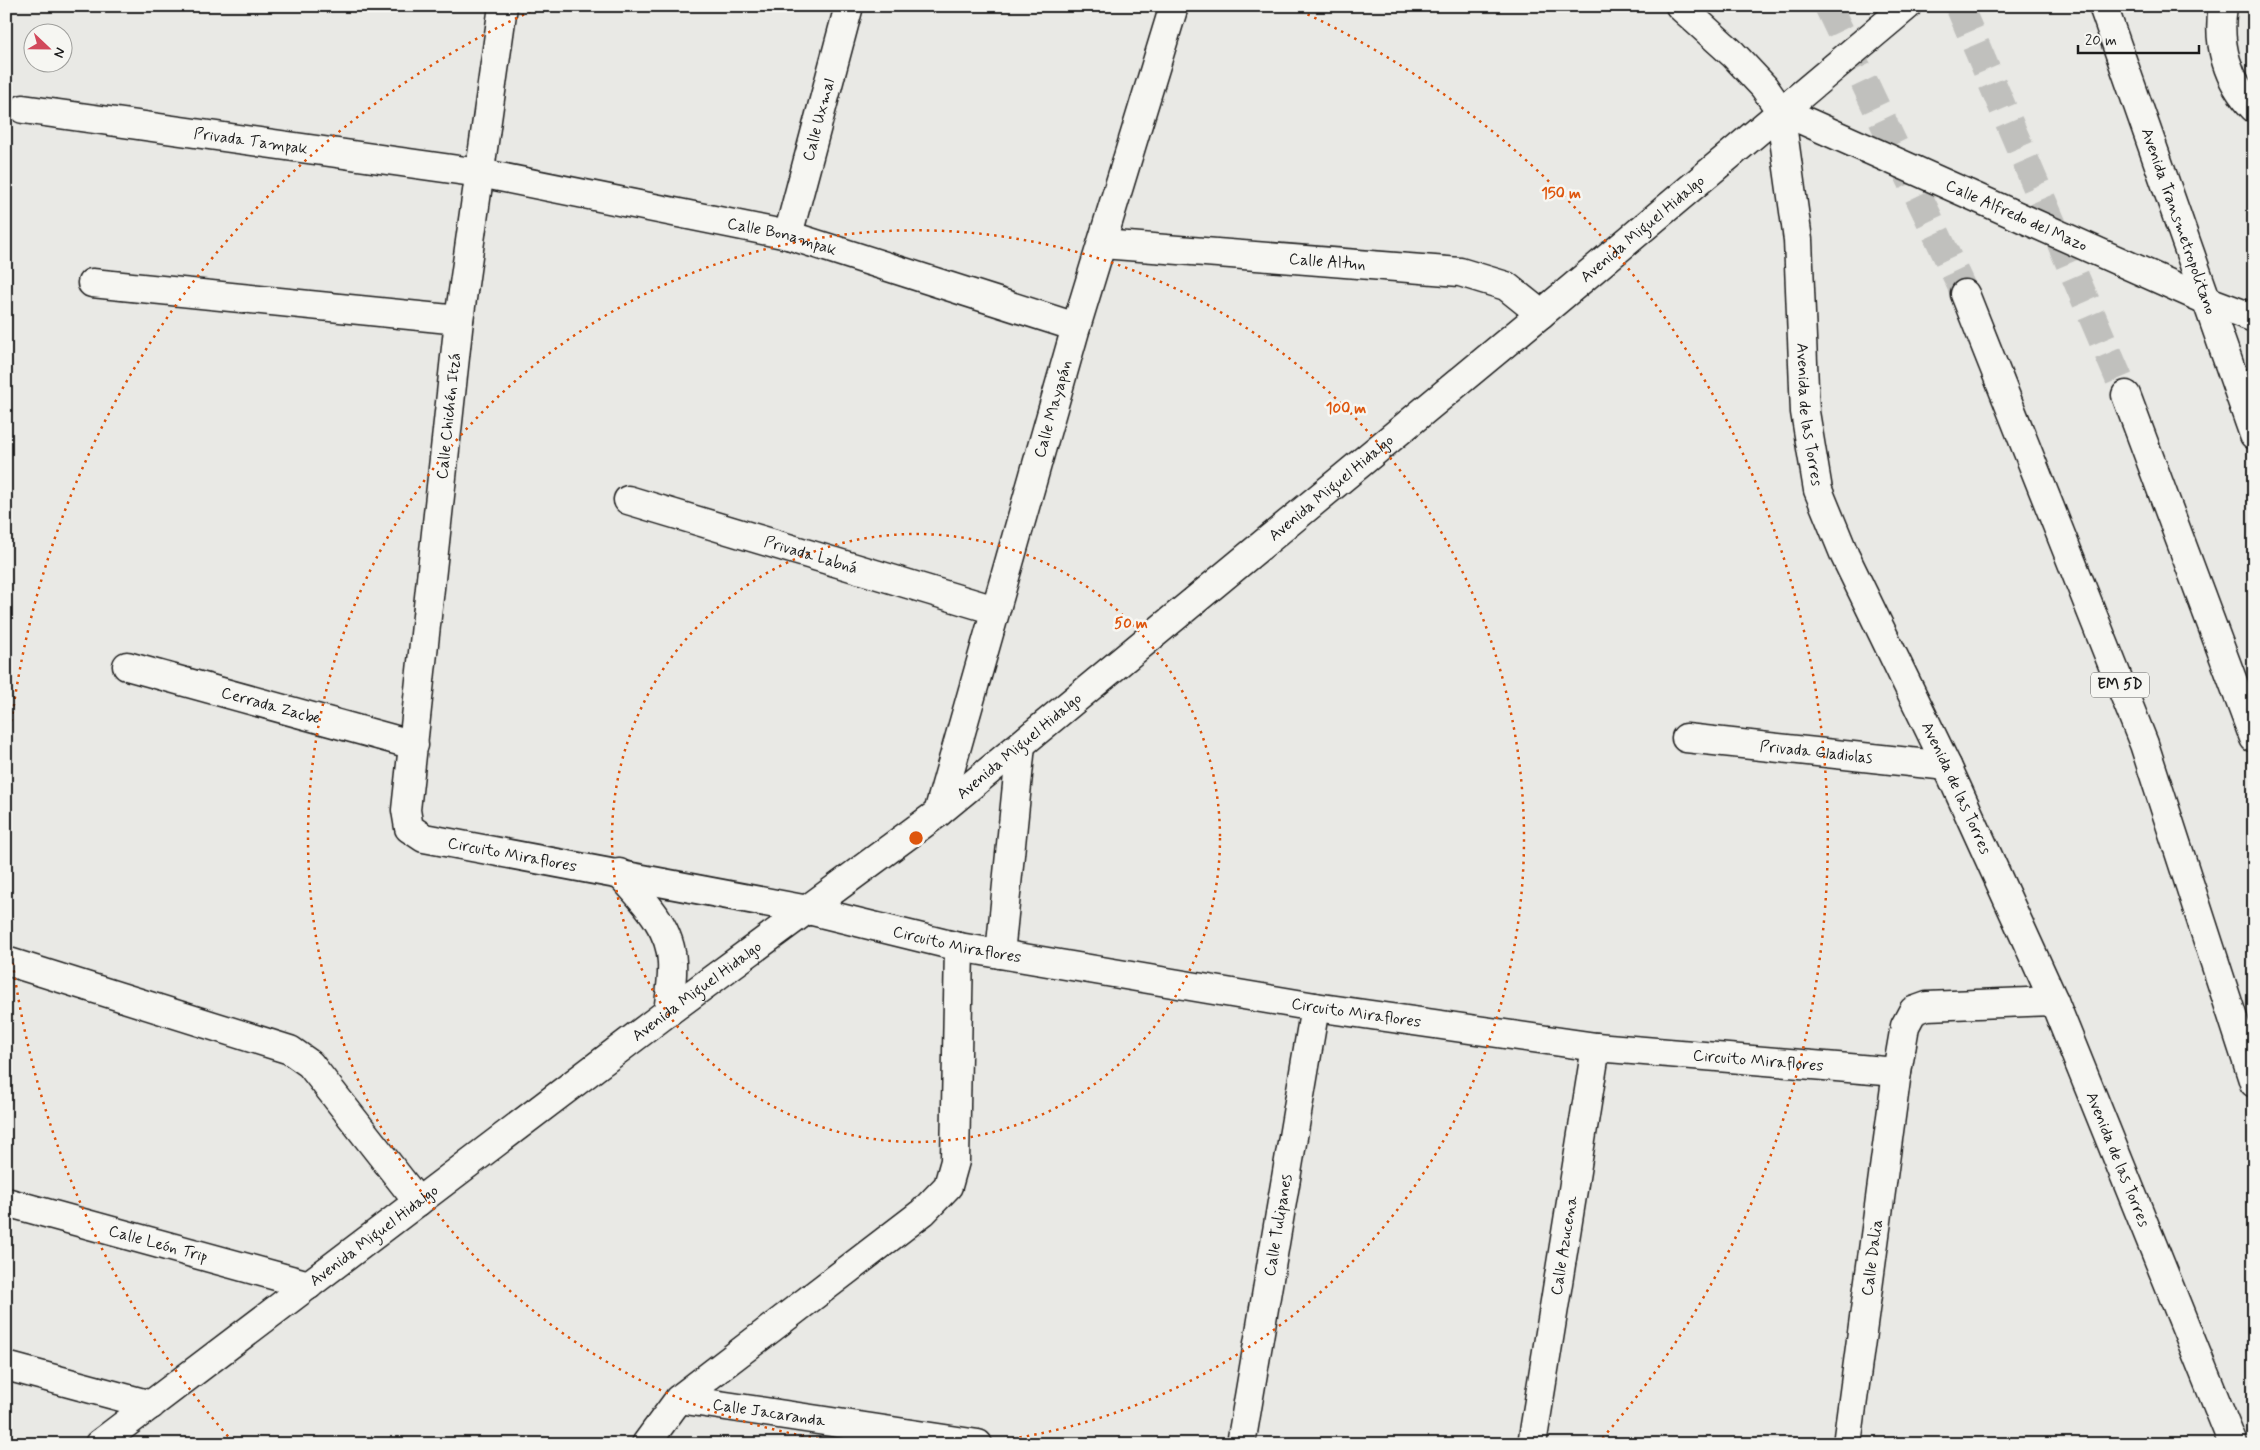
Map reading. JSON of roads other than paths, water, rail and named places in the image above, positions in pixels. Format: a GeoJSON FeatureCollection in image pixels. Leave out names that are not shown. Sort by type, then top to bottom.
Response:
{"type":"FeatureCollection","features":[{"type":"Feature","properties":{"kind":"main road","name":"Calle Chichén Itzá"},"geometry":{"type":"LineString","coordinates":[[409,828],[406,810],[459,320],[503,6]]}},
{"type":"Feature","properties":{"kind":"main road","name":"Calle Uxmal"},"geometry":{"type":"LineString","coordinates":[[788,235],[849,6]]}},
{"type":"Feature","properties":{"kind":"main road","name":"Calle Mayapán"},"geometry":{"type":"LineString","coordinates":[[938,813],[1076,328],[1174,6]]}},
{"type":"Feature","properties":{"kind":"main road"},"geometry":{"type":"LineString","coordinates":[[1680,6],[1733,54],[1764,86],[1780,110]]}},
{"type":"Feature","properties":{"kind":"main road","name":"Avenida Miguel Hidalgo"},"geometry":{"type":"LineString","coordinates":[[99,1444],[668,1012],[938,813],[1541,314],[1780,110],[1907,6]]}},
{"type":"Feature","properties":{"kind":"main road","name":"Avenida Transmetropolitano"},"geometry":{"type":"LineString","coordinates":[[2103,6],[2254,435]]}},
{"type":"Feature","properties":{"kind":"main road"},"geometry":{"type":"LineString","coordinates":[[2223,6],[2221,19],[2224,54],[2231,78],[2240,94],[2254,108]]}},
{"type":"Feature","properties":{"kind":"main road","name":"Privada Tampak"},"geometry":{"type":"LineString","coordinates":[[22,109],[480,173]]}},
{"type":"Feature","properties":{"kind":"main road","name":"Calle Alfredo del Mazo"},"geometry":{"type":"LineString","coordinates":[[1780,110],[2206,300],[2254,318]]}},
{"type":"Feature","properties":{"kind":"main road","name":"Avenida de las Torres"},"geometry":{"type":"LineString","coordinates":[[1780,110],[1798,240],[1805,412],[1818,490],[1845,556],[1947,766],[2054,1001],[2233,1444]]}},
{"type":"Feature","properties":{"kind":"main road","name":"Calle Bonampak"},"geometry":{"type":"LineString","coordinates":[[480,173],[788,235],[1076,328]]}},
{"type":"Feature","properties":{"kind":"main road","name":"Calle Altun"},"geometry":{"type":"LineString","coordinates":[[1102,244],[1460,272],[1506,286],[1541,314]]}},
{"type":"Feature","properties":{"kind":"main road"},"geometry":{"type":"LineString","coordinates":[[92,283],[459,320]]}},
{"type":"Feature","properties":{"kind":"main road","name":"EM 5D"},"geometry":{"type":"LineString","coordinates":[[1965,294],[2144,744],[2254,1083]]}},
{"type":"Feature","properties":{"kind":"main road"},"geometry":{"type":"LineString","coordinates":[[2126,394],[2254,738]]}},
{"type":"Feature","properties":{"kind":"main road","name":"Privada Labná"},"geometry":{"type":"LineString","coordinates":[[628,500],[995,610]]}},
{"type":"Feature","properties":{"kind":"main road","name":"Cerrada Zacbe"},"geometry":{"type":"LineString","coordinates":[[127,666],[414,745]]}},
{"type":"Feature","properties":{"kind":"main road","name":"Privada Gladiolas"},"geometry":{"type":"LineString","coordinates":[[1686,738],[1947,766]]}},
{"type":"Feature","properties":{"kind":"main road"},"geometry":{"type":"LineString","coordinates":[[1000,954],[1021,745]]}},
{"type":"Feature","properties":{"kind":"main road","name":"Circuito Miraflores"},"geometry":{"type":"LineString","coordinates":[[409,828],[424,838],[619,873],[808,910],[959,947],[1315,1007],[1596,1048],[1897,1072]]}},
{"type":"Feature","properties":{"kind":"main road"},"geometry":{"type":"LineString","coordinates":[[619,873],[653,913],[666,936],[672,960],[668,1012]]}},
{"type":"Feature","properties":{"kind":"main road"},"geometry":{"type":"LineString","coordinates":[[646,1444],[679,1399],[923,1212],[948,1186],[955,1161],[959,947]]}},
{"type":"Feature","properties":{"kind":"main road"},"geometry":{"type":"LineString","coordinates":[[6,961],[290,1050],[310,1064],[418,1202]]}},
{"type":"Feature","properties":{"kind":"main road"},"geometry":{"type":"LineString","coordinates":[[1897,1072],[1905,1026],[1913,1011],[1927,1006],[2054,1001]]}},
{"type":"Feature","properties":{"kind":"main road","name":"Calle Tulipanes"},"geometry":{"type":"LineString","coordinates":[[1241,1444],[1315,1007]]}},
{"type":"Feature","properties":{"kind":"main road","name":"Calle Azucena"},"geometry":{"type":"LineString","coordinates":[[1532,1444],[1596,1048]]}},
{"type":"Feature","properties":{"kind":"main road","name":"Calle Dalia"},"geometry":{"type":"LineString","coordinates":[[1847,1444],[1897,1072]]}},
{"type":"Feature","properties":{"kind":"main road","name":"Calle León Trip"},"geometry":{"type":"LineString","coordinates":[[6,1202],[309,1285]]}},
{"type":"Feature","properties":{"kind":"main road"},"geometry":{"type":"LineString","coordinates":[[6,1366],[151,1405]]}},
{"type":"Feature","properties":{"kind":"main road","name":"Calle Jacaranda"},"geometry":{"type":"LineString","coordinates":[[679,1399],[978,1444]]}},
{"type":"Feature","properties":{"kind":"tunnel"},"geometry":{"type":"LineString","coordinates":[[1828,6],[1965,294]]}},
{"type":"Feature","properties":{"kind":"tunnel"},"geometry":{"type":"LineString","coordinates":[[1959,6],[2126,395]]}}]}
